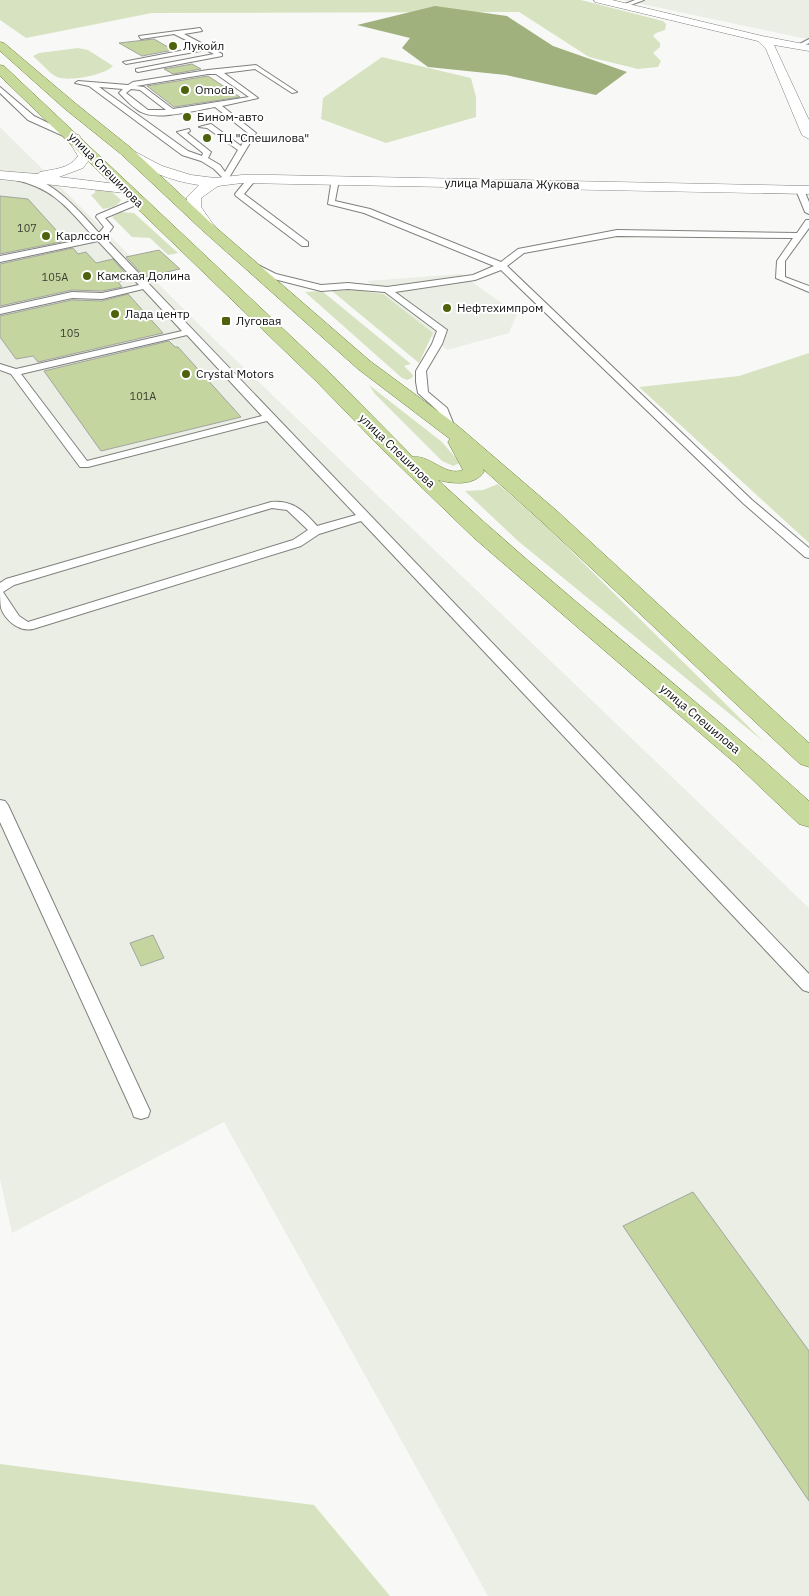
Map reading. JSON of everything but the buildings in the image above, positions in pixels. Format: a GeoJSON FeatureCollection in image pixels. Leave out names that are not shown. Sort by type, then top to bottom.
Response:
{"type":"FeatureCollection","features":[{"type":"Feature","properties":{"kind":"main road","name":"улица Спешилова"},"geometry":{"type":"LineString","coordinates":[[0,45],[70,106],[126,150],[207,227],[364,365],[451,430],[549,516],[809,758]]}},
{"type":"Feature","properties":{"kind":"main road","name":"улица Спешилова"},"geometry":{"type":"LineString","coordinates":[[0,69],[324,378],[388,444],[482,533],[745,758],[809,818]]}},
{"type":"Feature","properties":{"kind":"main road"},"geometry":{"type":"LineString","coordinates":[[388,444],[422,466],[442,475],[456,478],[467,477],[474,472],[472,465],[451,430]]}},
{"type":"Feature","properties":{"kind":"street"},"geometry":{"type":"LineString","coordinates":[[599,0],[762,39],[806,45]]}},
{"type":"Feature","properties":{"kind":"street"},"geometry":{"type":"LineString","coordinates":[[762,39],[771,48],[809,135]]}},
{"type":"Feature","properties":{"kind":"street"},"geometry":{"type":"LineString","coordinates":[[778,66],[800,59]]}},
{"type":"Feature","properties":{"kind":"street"},"geometry":{"type":"LineString","coordinates":[[4,176],[38,176],[77,166],[84,161],[85,156],[74,138]]}},
{"type":"Feature","properties":{"kind":"street","name":"улица Маршала Жукова"},"geometry":{"type":"LineString","coordinates":[[126,150],[144,164],[160,172],[177,177],[806,188]]}},
{"type":"Feature","properties":{"kind":"street"},"geometry":{"type":"LineString","coordinates":[[4,176],[91,184],[131,195]]}},
{"type":"Feature","properties":{"kind":"street"},"geometry":{"type":"LineString","coordinates":[[207,227],[194,207],[194,197],[202,189],[220,179]]}},
{"type":"Feature","properties":{"kind":"lane"},"geometry":{"type":"LineString","coordinates":[[623,6],[641,0]]}},
{"type":"Feature","properties":{"kind":"lane"},"geometry":{"type":"LineString","coordinates":[[141,37],[200,30]]}},
{"type":"Feature","properties":{"kind":"lane"},"geometry":{"type":"LineString","coordinates":[[138,70],[151,70],[220,55],[179,33]]}},
{"type":"Feature","properties":{"kind":"lane"},"geometry":{"type":"LineString","coordinates":[[126,62],[206,48]]}},
{"type":"Feature","properties":{"kind":"lane"},"geometry":{"type":"LineString","coordinates":[[164,50],[172,54]]}},
{"type":"Feature","properties":{"kind":"lane"},"geometry":{"type":"LineString","coordinates":[[218,72],[255,98],[150,113],[144,111],[122,93],[133,84],[218,72],[256,67],[294,92]]}},
{"type":"Feature","properties":{"kind":"lane"},"geometry":{"type":"LineString","coordinates":[[78,83],[142,88],[172,111]]}},
{"type":"Feature","properties":{"kind":"lane"},"geometry":{"type":"LineString","coordinates":[[91,84],[185,153],[204,159],[217,167],[220,179]]}},
{"type":"Feature","properties":{"kind":"lane"},"geometry":{"type":"LineString","coordinates":[[0,90],[31,118],[74,138]]}},
{"type":"Feature","properties":{"kind":"lane"},"geometry":{"type":"LineString","coordinates":[[0,101],[11,100]]}},
{"type":"Feature","properties":{"kind":"lane"},"geometry":{"type":"LineString","coordinates":[[214,104],[251,131],[242,150],[220,179]]}},
{"type":"Feature","properties":{"kind":"lane"},"geometry":{"type":"LineString","coordinates":[[203,127],[208,126],[242,150]]}},
{"type":"Feature","properties":{"kind":"lane"},"geometry":{"type":"LineString","coordinates":[[186,131],[181,132],[207,152],[204,159]]}},
{"type":"Feature","properties":{"kind":"lane"},"geometry":{"type":"LineString","coordinates":[[4,176],[31,180],[58,194],[809,985]]}},
{"type":"Feature","properties":{"kind":"lane"},"geometry":{"type":"LineString","coordinates":[[244,179],[249,183],[239,194],[304,244]]}},
{"type":"Feature","properties":{"kind":"lane"},"geometry":{"type":"LineString","coordinates":[[335,180],[331,202],[367,211],[502,266],[748,502],[809,554]]}},
{"type":"Feature","properties":{"kind":"lane"},"geometry":{"type":"LineString","coordinates":[[58,194],[74,185],[91,184]]}},
{"type":"Feature","properties":{"kind":"lane"},"geometry":{"type":"LineString","coordinates":[[806,188],[809,212]]}},
{"type":"Feature","properties":{"kind":"lane"},"geometry":{"type":"LineString","coordinates":[[0,258],[100,238],[109,226],[100,217],[131,195]]}},
{"type":"Feature","properties":{"kind":"lane"},"geometry":{"type":"LineString","coordinates":[[809,222],[781,262],[780,278],[809,289]]}},
{"type":"Feature","properties":{"kind":"lane"},"geometry":{"type":"LineString","coordinates":[[251,265],[273,276],[321,288],[348,286],[388,290],[476,277],[502,266],[521,251],[617,232],[799,236]]}},
{"type":"Feature","properties":{"kind":"lane"},"geometry":{"type":"LineString","coordinates":[[71,306],[89,302],[102,296],[146,286]]}},
{"type":"Feature","properties":{"kind":"lane"},"geometry":{"type":"LineString","coordinates":[[388,290],[442,330],[437,344],[421,371],[421,382],[423,393],[443,410],[451,430]]}},
{"type":"Feature","properties":{"kind":"lane"},"geometry":{"type":"LineString","coordinates":[[0,311],[72,295],[102,296]]}},
{"type":"Feature","properties":{"kind":"lane"},"geometry":{"type":"LineString","coordinates":[[0,321],[36,314]]}},
{"type":"Feature","properties":{"kind":"lane"},"geometry":{"type":"LineString","coordinates":[[0,367],[16,372],[189,332]]}},
{"type":"Feature","properties":{"kind":"lane"},"geometry":{"type":"LineString","coordinates":[[16,372],[84,465],[270,417]]}},
{"type":"Feature","properties":{"kind":"lane"},"geometry":{"type":"LineString","coordinates":[[0,589],[10,582],[271,505],[286,504],[293,508],[316,531]]}},
{"type":"Feature","properties":{"kind":"lane"},"geometry":{"type":"LineString","coordinates":[[0,595],[16,621],[20,625],[28,626],[297,543],[316,531],[364,516]]}},
{"type":"Feature","properties":{"kind":"lane"},"geometry":{"type":"LineString","coordinates":[[0,805],[141,1111]]}},
{"type":"Feature","properties":{"kind":"shaded area"},"geometry":{"type":"Polygon","coordinates":[[[0,0],[581,0],[663,21],[666,24],[665,30],[653,36],[660,43],[660,47],[653,53],[661,61],[658,67],[638,69],[589,57],[519,12],[152,13],[26,38],[0,20],[0,0]]]}},
{"type":"Feature","properties":{"kind":"shaded area"},"geometry":{"type":"Polygon","coordinates":[[[623,0],[809,0],[809,39],[802,38],[623,0]]]}},
{"type":"Feature","properties":{"kind":"shaded area"},"geometry":{"type":"Polygon","coordinates":[[[435,6],[507,16],[553,46],[627,72],[596,95],[506,75],[428,67],[402,48],[410,38],[357,25],[435,6]]]}},
{"type":"Feature","properties":{"kind":"shaded area"},"geometry":{"type":"Polygon","coordinates":[[[78,48],[88,50],[113,66],[95,75],[70,79],[57,77],[33,56],[39,53],[78,48]]]}},
{"type":"Feature","properties":{"kind":"shaded area"},"geometry":{"type":"Polygon","coordinates":[[[382,57],[471,78],[476,97],[476,117],[386,143],[321,119],[323,98],[382,57]]]}},
{"type":"Feature","properties":{"kind":"shaded area"},"geometry":{"type":"Polygon","coordinates":[[[0,127],[218,343],[809,908],[809,1596],[488,1596],[224,1122],[12,1233],[0,1179],[0,127]]]}},
{"type":"Feature","properties":{"kind":"shaded area"},"geometry":{"type":"Polygon","coordinates":[[[95,189],[110,190],[121,200],[116,205],[103,209],[91,195],[95,193],[95,189]]]}},
{"type":"Feature","properties":{"kind":"shaded area"},"geometry":{"type":"Polygon","coordinates":[[[121,212],[134,213],[178,253],[168,255],[150,238],[132,237],[112,217],[121,212]]]}},
{"type":"Feature","properties":{"kind":"shaded area"},"geometry":{"type":"Polygon","coordinates":[[[461,274],[517,314],[509,333],[447,350],[367,281],[461,274]]]}},
{"type":"Feature","properties":{"kind":"shaded area"},"geometry":{"type":"Polygon","coordinates":[[[357,290],[383,294],[433,333],[419,363],[332,291],[357,290]]]}},
{"type":"Feature","properties":{"kind":"shaded area"},"geometry":{"type":"Polygon","coordinates":[[[322,291],[411,364],[404,366],[413,375],[412,378],[407,380],[402,378],[305,292],[322,291]]]}},
{"type":"Feature","properties":{"kind":"shaded area"},"geometry":{"type":"Polygon","coordinates":[[[809,353],[809,543],[639,387],[739,376],[809,353]]]}},
{"type":"Feature","properties":{"kind":"shaded area"},"geometry":{"type":"Polygon","coordinates":[[[369,385],[442,442],[460,463],[453,466],[442,461],[375,394],[369,385]]]}},
{"type":"Feature","properties":{"kind":"shaded area"},"geometry":{"type":"Polygon","coordinates":[[[498,484],[546,526],[764,742],[518,541],[465,491],[483,490],[498,484]]]}},
{"type":"Feature","properties":{"kind":"shaded area"},"geometry":{"type":"Polygon","coordinates":[[[0,1464],[314,1505],[390,1596],[0,1596],[0,1464]]]}},
{"type":"Feature","properties":{"kind":"place","name":"Лукойл"},"geometry":{"type":"Point","coordinates":[173,46]}},
{"type":"Feature","properties":{"kind":"place","name":"Omoda"},"geometry":{"type":"Point","coordinates":[185,90]}},
{"type":"Feature","properties":{"kind":"place","name":"Бином-авто"},"geometry":{"type":"Point","coordinates":[187,117]}},
{"type":"Feature","properties":{"kind":"place","name":"ТЦ \"Спешилова\""},"geometry":{"type":"Point","coordinates":[207,138]}},
{"type":"Feature","properties":{"kind":"place","name":"Карлссон"},"geometry":{"type":"Point","coordinates":[46,236]}},
{"type":"Feature","properties":{"kind":"place","name":"Камская Долина"},"geometry":{"type":"Point","coordinates":[87,276]}},
{"type":"Feature","properties":{"kind":"place","name":"Нефтехимпром"},"geometry":{"type":"Point","coordinates":[447,308]}},
{"type":"Feature","properties":{"kind":"place","name":"Лада центр"},"geometry":{"type":"Point","coordinates":[115,314]}},
{"type":"Feature","properties":{"kind":"place","name":"Луговая"},"geometry":{"type":"Point","coordinates":[226,321]}},
{"type":"Feature","properties":{"kind":"place","name":"Crystal Motors"},"geometry":{"type":"Point","coordinates":[186,374]}}]}
